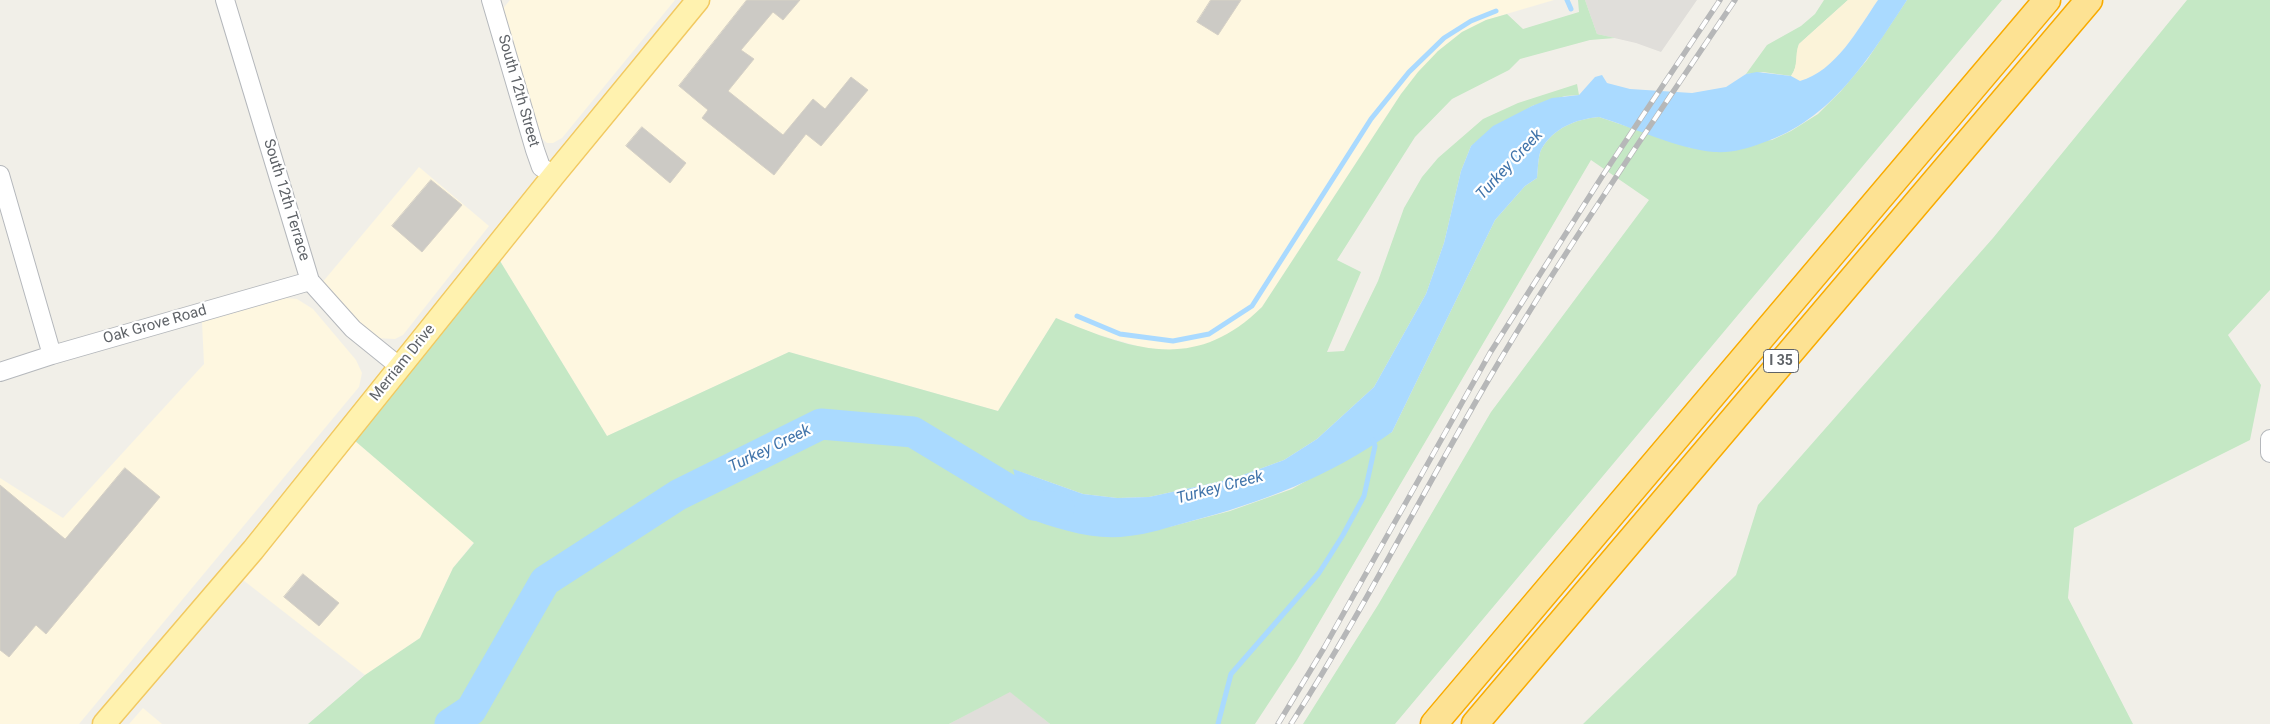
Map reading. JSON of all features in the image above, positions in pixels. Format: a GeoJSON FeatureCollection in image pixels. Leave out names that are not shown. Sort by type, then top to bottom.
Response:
{"type":"FeatureCollection","features":[{"type":"Feature","properties":{"kind":"highway","name":"I 35"},"geometry":{"type":"LineString","coordinates":[[1434,724],[2047,0]]}},
{"type":"Feature","properties":{"kind":"highway","name":"I 35"},"geometry":{"type":"LineString","coordinates":[[1475,724],[2089,0]]}},
{"type":"Feature","properties":{"kind":"main road","name":"Merriam Drive"},"geometry":{"type":"LineString","coordinates":[[104,724],[253,550],[554,175],[698,0]]}},
{"type":"Feature","properties":{"kind":"street","name":"South 12th Terrace"},"geometry":{"type":"LineString","coordinates":[[225,0],[310,281],[353,329],[400,367]]}},
{"type":"Feature","properties":{"kind":"street","name":"South 12th Street"},"geometry":{"type":"LineString","coordinates":[[491,0],[541,167],[554,175]]}},
{"type":"Feature","properties":{"kind":"street"},"geometry":{"type":"LineString","coordinates":[[0,175],[52,355]]}},
{"type":"Feature","properties":{"kind":"street","name":"Oak Grove Road"},"geometry":{"type":"LineString","coordinates":[[0,372],[52,355],[310,281]]}},
{"type":"Feature","properties":{"kind":"street"},"geometry":{"type":"LineString","coordinates":[[2270,439],[2270,453]]}},
{"type":"Feature","properties":{"kind":"shaded area"},"geometry":{"type":"Polygon","coordinates":[[[510,0],[675,0],[562,138],[553,143],[547,143],[538,135],[500,12],[510,0]]]}},
{"type":"Feature","properties":{"kind":"shaded area"},"geometry":{"type":"Polygon","coordinates":[[[710,0],[1554,0],[1486,20],[1462,32],[1438,51],[1401,94],[1262,307],[1245,324],[1219,339],[1196,348],[1170,350],[1144,348],[1093,333],[1056,318],[998,411],[789,352],[607,436],[500,261],[710,0]]]}},
{"type":"Feature","properties":{"kind":"shaded area"},"geometry":{"type":"Polygon","coordinates":[[[1585,0],[1697,0],[1661,52],[1636,43],[1597,34],[1585,0]]]}},
{"type":"Feature","properties":{"kind":"shaded area"},"geometry":{"type":"Polygon","coordinates":[[[419,167],[489,226],[403,335],[395,339],[374,338],[321,284],[419,167]]]}},
{"type":"Feature","properties":{"kind":"shaded area"},"geometry":{"type":"Polygon","coordinates":[[[286,298],[297,299],[313,309],[356,360],[362,373],[359,387],[79,724],[0,724],[0,478],[63,518],[204,364],[202,322],[286,298]]]}},
{"type":"Feature","properties":{"kind":"shaded area"},"geometry":{"type":"Polygon","coordinates":[[[354,440],[474,542],[453,568],[420,638],[365,675],[243,580],[354,440]]]}},
{"type":"Feature","properties":{"kind":"shaded area"},"geometry":{"type":"Polygon","coordinates":[[[1010,691],[1050,724],[949,724],[1010,691]]]}},
{"type":"Feature","properties":{"kind":"shaded area"},"geometry":{"type":"Polygon","coordinates":[[[143,708],[162,724],[129,724],[143,708]]]}},
{"type":"Feature","properties":{"kind":"green space"},"geometry":{"type":"Polygon","coordinates":[[[1578,0],[1585,0],[1597,34],[1615,38],[1590,40],[1520,59],[1509,70],[1452,99],[1415,137],[1337,260],[1361,272],[1327,352],[1344,351],[1378,281],[1404,208],[1422,177],[1438,158],[1483,119],[1518,103],[1577,84],[1579,95],[1565,96],[1532,106],[1471,146],[1461,171],[1444,243],[1426,294],[1374,387],[1317,439],[1284,460],[1232,479],[1149,497],[1117,498],[1083,494],[1013,469],[1169,527],[1230,511],[1292,489],[1392,432],[1495,220],[1525,186],[1537,178],[1541,150],[1546,142],[1559,130],[1582,120],[1599,117],[1691,148],[1772,140],[1791,131],[1818,114],[1841,91],[1867,60],[1907,0],[2002,0],[1395,724],[1303,724],[1378,605],[1491,412],[1649,200],[1591,160],[1297,660],[1255,724],[1050,724],[1010,692],[949,724],[308,724],[365,675],[420,638],[453,568],[474,543],[354,440],[500,261],[607,436],[789,352],[998,411],[1056,318],[1111,339],[1137,346],[1163,349],[1188,348],[1212,341],[1237,328],[1262,307],[1401,94],[1438,51],[1462,32],[1486,20],[1507,14],[1523,29],[1579,12],[1578,0]]]}},
{"type":"Feature","properties":{"kind":"green space"},"geometry":{"type":"Polygon","coordinates":[[[1824,0],[1848,0],[1799,44],[1795,68],[1791,76],[1763,72],[1746,74],[1767,45],[1801,26],[1815,14],[1824,0]]]}},
{"type":"Feature","properties":{"kind":"green space"},"geometry":{"type":"Polygon","coordinates":[[[2187,0],[2270,0],[2270,290],[2228,335],[2261,385],[2250,440],[2074,528],[2068,598],[2133,724],[1583,724],[1736,575],[1758,505],[1993,238],[2187,0]]]}},
{"type":"Feature","properties":{"kind":"sand"},"geometry":{"type":"Polygon","coordinates":[[[1848,0],[1878,0],[1854,36],[1835,59],[1813,76],[1800,81],[1791,76],[1795,68],[1799,44],[1848,0]]]}},
{"type":"Feature","properties":{"kind":"water"},"geometry":{"type":"Polygon","coordinates":[[[1878,0],[1907,0],[1863,65],[1846,85],[1829,103],[1787,133],[1745,149],[1714,152],[1671,143],[1599,117],[1582,120],[1566,126],[1552,136],[1541,150],[1537,178],[1525,186],[1495,220],[1392,432],[1369,448],[1320,475],[1269,497],[1144,534],[1102,537],[1063,530],[1025,517],[1013,469],[1083,494],[1117,498],[1149,497],[1232,479],[1284,460],[1317,439],[1374,387],[1426,294],[1444,243],[1461,171],[1471,146],[1493,126],[1552,98],[1579,95],[1595,77],[1602,75],[1607,83],[1630,89],[1692,93],[1726,87],[1746,74],[1757,72],[1791,76],[1800,81],[1813,76],[1835,59],[1854,36],[1878,0]]]}},
{"type":"Feature","properties":{"kind":"building"},"geometry":{"type":"Polygon","coordinates":[[[747,0],[800,0],[783,20],[773,12],[741,50],[754,59],[728,91],[783,135],[813,99],[825,109],[851,77],[868,90],[821,146],[806,134],[774,175],[702,118],[708,110],[679,86],[747,0]]]}},
{"type":"Feature","properties":{"kind":"building"},"geometry":{"type":"Polygon","coordinates":[[[1211,0],[1241,0],[1218,35],[1197,22],[1211,0]]]}},
{"type":"Feature","properties":{"kind":"building"},"geometry":{"type":"Polygon","coordinates":[[[642,127],[686,163],[670,183],[626,146],[642,127]]]}},
{"type":"Feature","properties":{"kind":"building"},"geometry":{"type":"Polygon","coordinates":[[[431,180],[462,205],[422,252],[392,226],[431,180]]]}},
{"type":"Feature","properties":{"kind":"building"},"geometry":{"type":"Polygon","coordinates":[[[125,468],[160,497],[46,634],[36,625],[9,657],[0,650],[0,485],[65,539],[125,468]]]}},
{"type":"Feature","properties":{"kind":"building"},"geometry":{"type":"Polygon","coordinates":[[[303,574],[339,603],[319,626],[284,597],[303,574]]]}},
{"type":"Feature","properties":{"kind":"waterway"},"geometry":{"type":"LineString","coordinates":[[1567,0],[1571,9]]}},
{"type":"Feature","properties":{"kind":"waterway"},"geometry":{"type":"LineString","coordinates":[[1077,316],[1120,334],[1173,341],[1209,334],[1252,306],[1371,119],[1409,72],[1444,38],[1471,21],[1496,11]]}},
{"type":"Feature","properties":{"kind":"waterway","name":"Turkey Creek"},"geometry":{"type":"LineString","coordinates":[[450,724],[471,710],[545,581],[678,495],[821,424],[913,432],[1034,505],[1059,508]]}},
{"type":"Feature","properties":{"kind":"waterway"},"geometry":{"type":"LineString","coordinates":[[1218,724],[1231,674],[1319,573],[1343,535],[1364,496],[1375,446],[1373,440]]}},
{"type":"Feature","properties":{"kind":"railway"},"geometry":{"type":"LineString","coordinates":[[1278,724],[1324,648],[1490,353],[1603,175],[1720,0]]}},
{"type":"Feature","properties":{"kind":"railway"},"geometry":{"type":"LineString","coordinates":[[1291,724],[1344,637],[1521,325],[1611,185],[1735,0]]}}]}
